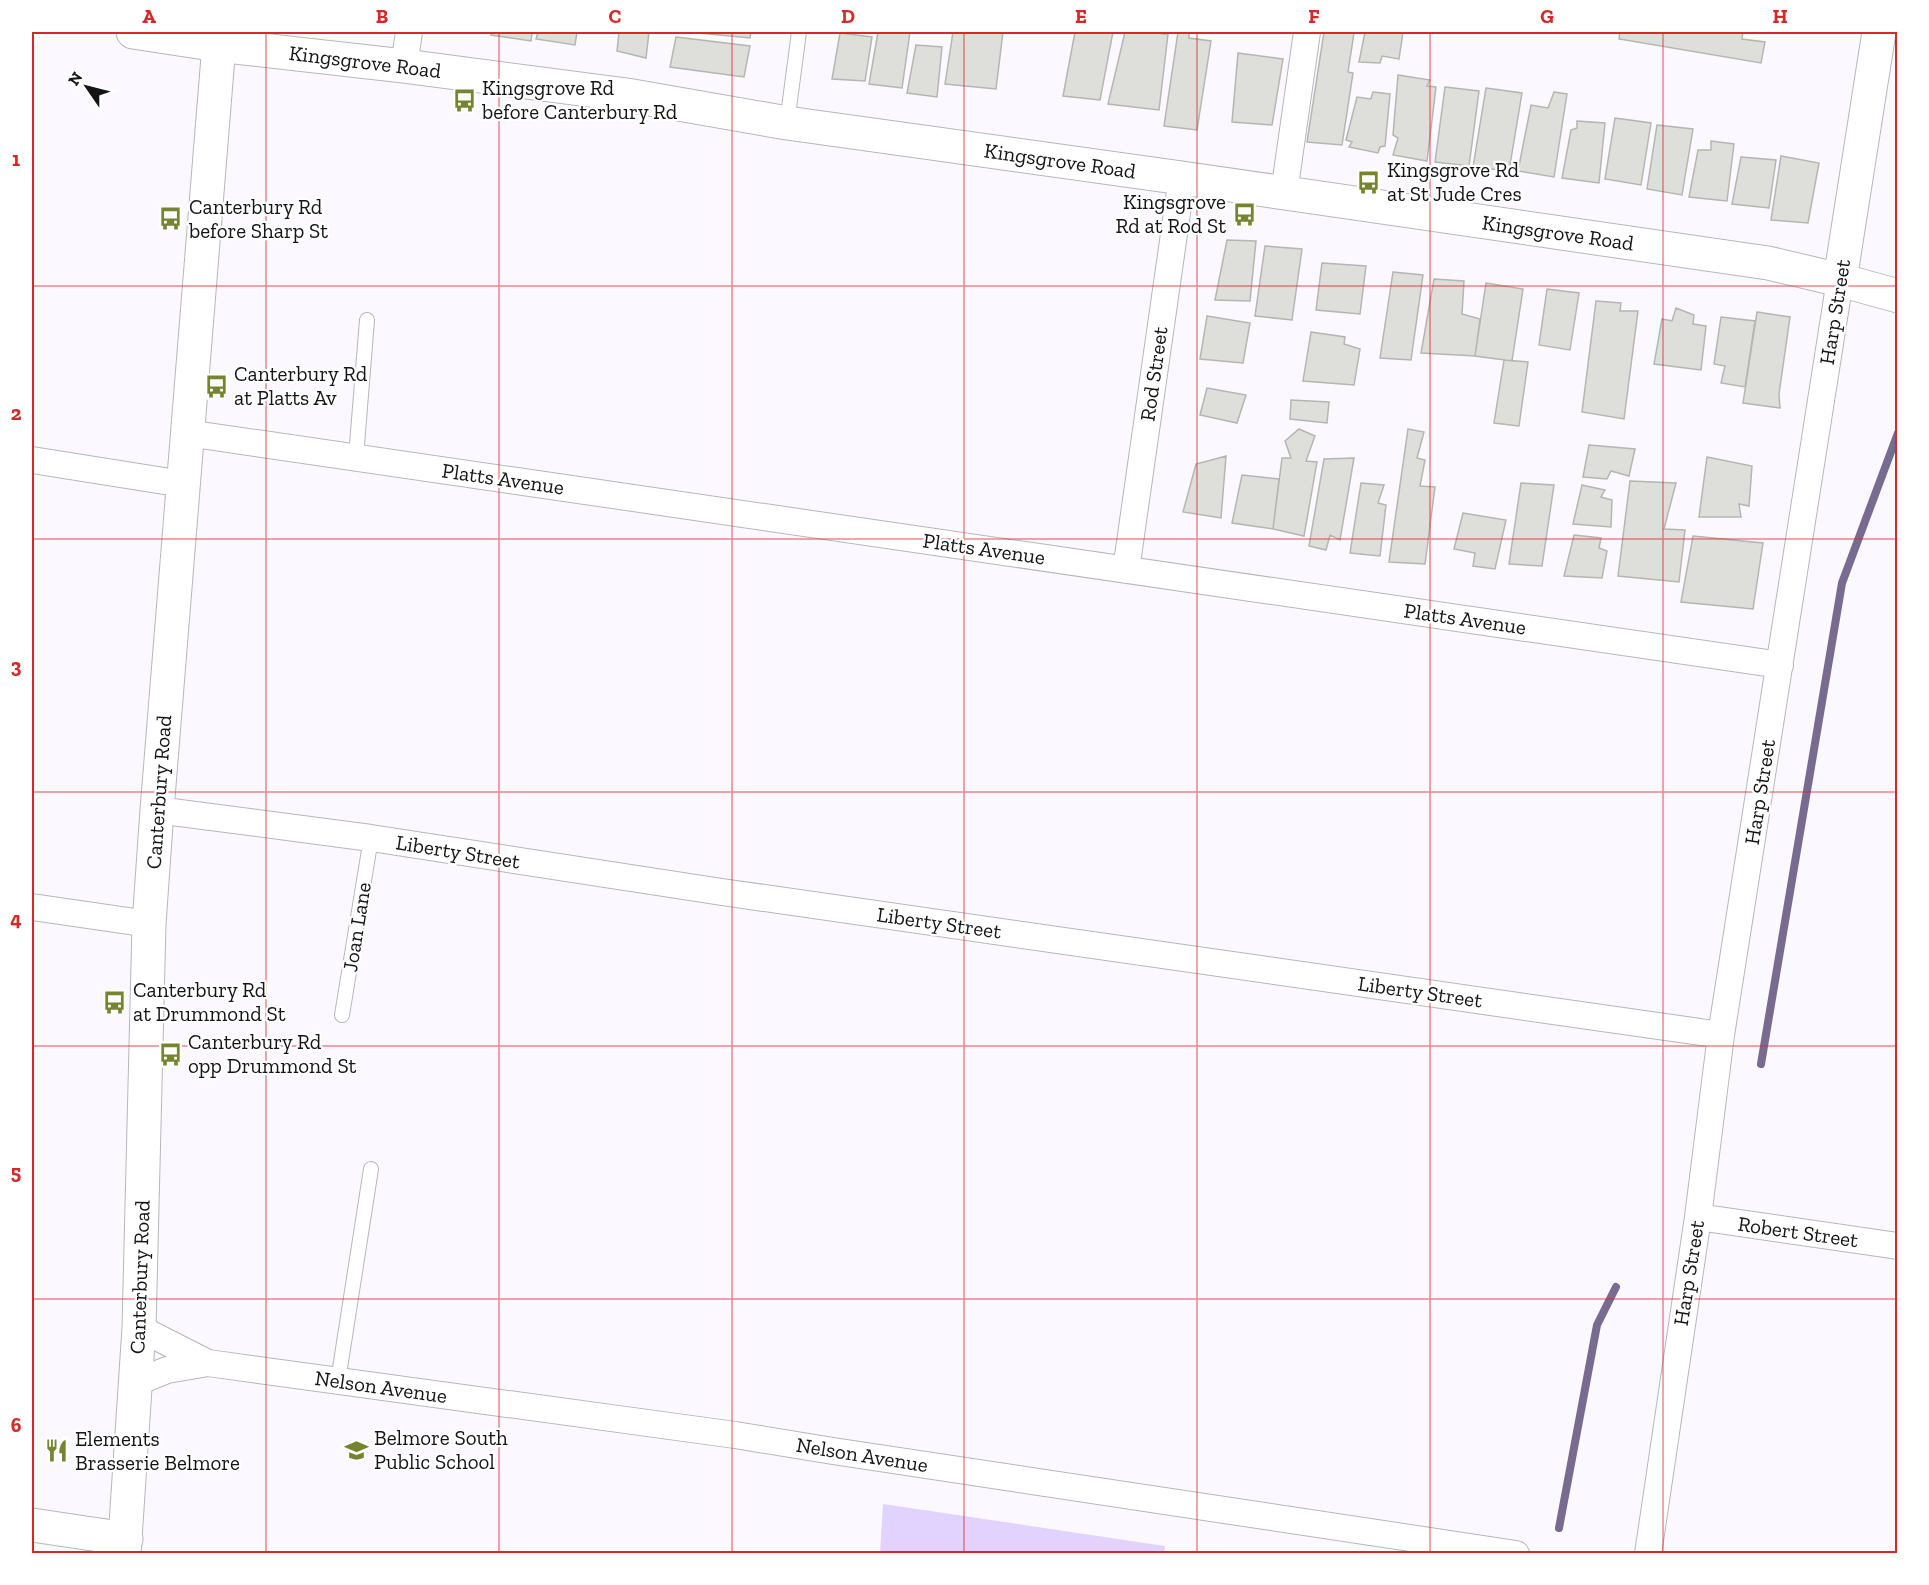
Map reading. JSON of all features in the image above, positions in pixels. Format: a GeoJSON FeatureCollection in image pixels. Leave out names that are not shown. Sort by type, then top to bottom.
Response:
{"type":"FeatureCollection","features":[{"type":"Feature","properties":{"kind":"main road","name":"Kingsgrove Road"},"geometry":{"type":"LineString","coordinates":[[133,32],[219,38],[404,66],[627,95],[787,123],[1768,263],[1898,296]]}},
{"type":"Feature","properties":{"kind":"main road","name":"Harp Street"},"geometry":{"type":"LineString","coordinates":[[1840,280],[1879,32]]}},
{"type":"Feature","properties":{"kind":"main road","name":"Canterbury Road"},"geometry":{"type":"LineString","coordinates":[[125,1546],[139,1328],[149,924],[219,38]]}},
{"type":"Feature","properties":{"kind":"main road"},"geometry":{"type":"LineString","coordinates":[[32,1525],[125,1546]]}},
{"type":"Feature","properties":{"kind":"street"},"geometry":{"type":"LineString","coordinates":[[404,66],[410,32]]}},
{"type":"Feature","properties":{"kind":"street"},"geometry":{"type":"LineString","coordinates":[[1284,193],[1307,32]]}},
{"type":"Feature","properties":{"kind":"street","name":"Rod Street"},"geometry":{"type":"LineString","coordinates":[[1125,570],[1182,178]]}},
{"type":"Feature","properties":{"kind":"street","name":"Harp Street"},"geometry":{"type":"LineString","coordinates":[[1648,1554],[1698,1217],[1721,1035],[1840,280]]}},
{"type":"Feature","properties":{"kind":"street","name":"Platts Avenue"},"geometry":{"type":"LineString","coordinates":[[187,433],[1780,664]]}},
{"type":"Feature","properties":{"kind":"street"},"geometry":{"type":"LineString","coordinates":[[32,460],[183,484]]}},
{"type":"Feature","properties":{"kind":"street","name":"Liberty Street"},"geometry":{"type":"LineString","coordinates":[[157,810],[371,838],[746,895],[1721,1035]]}},
{"type":"Feature","properties":{"kind":"street"},"geometry":{"type":"LineString","coordinates":[[32,907],[149,924]]}},
{"type":"Feature","properties":{"kind":"street","name":"Robert Street"},"geometry":{"type":"LineString","coordinates":[[1698,1217],[1898,1246]]}},
{"type":"Feature","properties":{"kind":"street","name":"Nelson Avenue"},"geometry":{"type":"LineString","coordinates":[[139,1328],[208,1363]]}},
{"type":"Feature","properties":{"kind":"street","name":"Nelson Avenue"},"geometry":{"type":"LineString","coordinates":[[135,1383],[167,1370],[208,1363],[735,1435],[1516,1554]]}},
{"type":"Feature","properties":{"kind":"lane"},"geometry":{"type":"LineString","coordinates":[[787,123],[799,32]]}},
{"type":"Feature","properties":{"kind":"lane"},"geometry":{"type":"LineString","coordinates":[[356,457],[367,320]]}},
{"type":"Feature","properties":{"kind":"lane","name":"Joan Lane"},"geometry":{"type":"LineString","coordinates":[[342,1015],[371,838]]}},
{"type":"Feature","properties":{"kind":"lane"},"geometry":{"type":"LineString","coordinates":[[338,1381],[371,1169]]}},
{"type":"Feature","properties":{"kind":"shaded area"},"geometry":{"type":"Polygon","coordinates":[[[883,1504],[1165,1546],[1164,1554],[880,1553],[883,1504]]]}},
{"type":"Feature","properties":{"kind":"building"},"geometry":{"type":"Polygon","coordinates":[[[491,32],[532,32],[531,41],[491,35],[491,32]]]}},
{"type":"Feature","properties":{"kind":"building"},"geometry":{"type":"Polygon","coordinates":[[[538,32],[577,32],[575,45],[536,39],[538,32]]]}},
{"type":"Feature","properties":{"kind":"building"},"geometry":{"type":"Polygon","coordinates":[[[619,32],[649,32],[646,58],[617,51],[619,32]]]}},
{"type":"Feature","properties":{"kind":"building"},"geometry":{"type":"Polygon","coordinates":[[[688,32],[751,32],[750,38],[688,32]]]}},
{"type":"Feature","properties":{"kind":"building"},"geometry":{"type":"Polygon","coordinates":[[[878,32],[910,32],[902,88],[869,84],[878,32]]]}},
{"type":"Feature","properties":{"kind":"building"},"geometry":{"type":"Polygon","coordinates":[[[953,32],[1003,32],[996,89],[945,84],[953,32]]]}},
{"type":"Feature","properties":{"kind":"building"},"geometry":{"type":"Polygon","coordinates":[[[1075,32],[1113,32],[1100,100],[1063,96],[1075,32]]]}},
{"type":"Feature","properties":{"kind":"building"},"geometry":{"type":"Polygon","coordinates":[[[1125,32],[1168,34],[1159,110],[1108,104],[1125,32]]]}},
{"type":"Feature","properties":{"kind":"building"},"geometry":{"type":"Polygon","coordinates":[[[1178,32],[1189,32],[1189,38],[1211,41],[1197,130],[1164,126],[1178,32]]]}},
{"type":"Feature","properties":{"kind":"building"},"geometry":{"type":"Polygon","coordinates":[[[1324,32],[1354,33],[1348,72],[1353,73],[1342,145],[1307,142],[1324,32]]]}},
{"type":"Feature","properties":{"kind":"building"},"geometry":{"type":"Polygon","coordinates":[[[1365,32],[1403,32],[1399,59],[1382,56],[1380,63],[1359,62],[1365,32]]]}},
{"type":"Feature","properties":{"kind":"building"},"geometry":{"type":"Polygon","coordinates":[[[1620,32],[1743,32],[1742,39],[1765,42],[1761,63],[1619,39],[1620,32]]]}},
{"type":"Feature","properties":{"kind":"building"},"geometry":{"type":"Polygon","coordinates":[[[840,33],[872,37],[865,81],[832,79],[840,33]]]}},
{"type":"Feature","properties":{"kind":"building"},"geometry":{"type":"Polygon","coordinates":[[[676,37],[750,46],[744,77],[670,67],[676,37]]]}},
{"type":"Feature","properties":{"kind":"building"},"geometry":{"type":"Polygon","coordinates":[[[916,45],[942,47],[937,97],[907,93],[916,45]]]}},
{"type":"Feature","properties":{"kind":"building"},"geometry":{"type":"Polygon","coordinates":[[[1238,53],[1283,59],[1272,125],[1232,122],[1238,53]]]}},
{"type":"Feature","properties":{"kind":"building"},"geometry":{"type":"Polygon","coordinates":[[[1398,75],[1430,80],[1427,86],[1436,87],[1427,161],[1393,155],[1398,138],[1393,135],[1398,75]]]}},
{"type":"Feature","properties":{"kind":"building"},"geometry":{"type":"Polygon","coordinates":[[[1445,87],[1479,91],[1469,166],[1435,162],[1445,87]]]}},
{"type":"Feature","properties":{"kind":"building"},"geometry":{"type":"Polygon","coordinates":[[[1486,88],[1522,93],[1509,171],[1473,167],[1486,88]]]}},
{"type":"Feature","properties":{"kind":"building"},"geometry":{"type":"Polygon","coordinates":[[[1373,92],[1390,94],[1385,146],[1380,147],[1378,153],[1349,147],[1352,142],[1346,140],[1357,97],[1371,99],[1373,92]]]}},
{"type":"Feature","properties":{"kind":"building"},"geometry":{"type":"Polygon","coordinates":[[[1554,92],[1567,94],[1554,177],[1518,171],[1531,105],[1548,108],[1554,92]]]}},
{"type":"Feature","properties":{"kind":"building"},"geometry":{"type":"Polygon","coordinates":[[[1615,118],[1651,123],[1641,185],[1605,179],[1615,118]]]}},
{"type":"Feature","properties":{"kind":"building"},"geometry":{"type":"Polygon","coordinates":[[[1577,121],[1605,123],[1599,183],[1562,178],[1571,130],[1577,128],[1577,121]]]}},
{"type":"Feature","properties":{"kind":"building"},"geometry":{"type":"Polygon","coordinates":[[[1657,125],[1693,129],[1682,195],[1647,189],[1657,125]]]}},
{"type":"Feature","properties":{"kind":"building"},"geometry":{"type":"Polygon","coordinates":[[[1711,141],[1734,144],[1727,201],[1689,197],[1698,150],[1711,150],[1711,141]]]}},
{"type":"Feature","properties":{"kind":"building"},"geometry":{"type":"Polygon","coordinates":[[[1781,156],[1819,163],[1808,223],[1771,220],[1781,156]]]}},
{"type":"Feature","properties":{"kind":"building"},"geometry":{"type":"Polygon","coordinates":[[[1741,157],[1776,160],[1769,208],[1732,204],[1741,157]]]}},
{"type":"Feature","properties":{"kind":"building"},"geometry":{"type":"Polygon","coordinates":[[[1227,240],[1256,241],[1250,301],[1215,300],[1227,240]]]}},
{"type":"Feature","properties":{"kind":"building"},"geometry":{"type":"Polygon","coordinates":[[[1265,246],[1302,249],[1292,320],[1255,316],[1265,246]]]}},
{"type":"Feature","properties":{"kind":"building"},"geometry":{"type":"Polygon","coordinates":[[[1322,263],[1366,266],[1360,314],[1316,310],[1322,263]]]}},
{"type":"Feature","properties":{"kind":"building"},"geometry":{"type":"Polygon","coordinates":[[[1393,272],[1423,275],[1411,360],[1380,358],[1393,272]]]}},
{"type":"Feature","properties":{"kind":"building"},"geometry":{"type":"Polygon","coordinates":[[[1434,279],[1464,281],[1462,314],[1480,319],[1475,356],[1421,353],[1434,279]]]}},
{"type":"Feature","properties":{"kind":"building"},"geometry":{"type":"Polygon","coordinates":[[[1486,283],[1523,289],[1512,361],[1475,356],[1486,283]]]}},
{"type":"Feature","properties":{"kind":"building"},"geometry":{"type":"Polygon","coordinates":[[[1547,289],[1579,293],[1570,350],[1539,345],[1547,289]]]}},
{"type":"Feature","properties":{"kind":"building"},"geometry":{"type":"Polygon","coordinates":[[[1596,301],[1621,303],[1620,311],[1638,311],[1624,419],[1582,412],[1596,301]]]}},
{"type":"Feature","properties":{"kind":"building"},"geometry":{"type":"Polygon","coordinates":[[[1676,308],[1694,315],[1693,324],[1706,326],[1701,370],[1654,364],[1662,319],[1672,321],[1676,308]]]}},
{"type":"Feature","properties":{"kind":"building"},"geometry":{"type":"Polygon","coordinates":[[[1757,312],[1790,317],[1779,394],[1780,408],[1743,403],[1757,312]]]}},
{"type":"Feature","properties":{"kind":"building"},"geometry":{"type":"Polygon","coordinates":[[[1207,316],[1250,323],[1243,363],[1200,359],[1207,316]]]}},
{"type":"Feature","properties":{"kind":"building"},"geometry":{"type":"Polygon","coordinates":[[[1721,317],[1755,321],[1745,387],[1721,383],[1725,366],[1714,364],[1721,317]]]}},
{"type":"Feature","properties":{"kind":"building"},"geometry":{"type":"Polygon","coordinates":[[[1311,332],[1345,337],[1344,344],[1360,349],[1354,385],[1303,381],[1311,332]]]}},
{"type":"Feature","properties":{"kind":"building"},"geometry":{"type":"Polygon","coordinates":[[[1504,360],[1528,362],[1519,426],[1494,423],[1504,360]]]}},
{"type":"Feature","properties":{"kind":"building"},"geometry":{"type":"Polygon","coordinates":[[[1207,388],[1246,395],[1237,423],[1200,415],[1207,388]]]}},
{"type":"Feature","properties":{"kind":"building"},"geometry":{"type":"Polygon","coordinates":[[[1291,400],[1329,402],[1327,423],[1290,419],[1291,400]]]}},
{"type":"Feature","properties":{"kind":"building"},"geometry":{"type":"Polygon","coordinates":[[[1299,429],[1315,436],[1306,461],[1317,462],[1304,536],[1273,529],[1282,458],[1291,458],[1285,441],[1299,429]]]}},
{"type":"Feature","properties":{"kind":"building"},"geometry":{"type":"Polygon","coordinates":[[[1408,429],[1424,432],[1417,458],[1425,460],[1420,486],[1435,487],[1425,564],[1389,562],[1408,429]]]}},
{"type":"Feature","properties":{"kind":"building"},"geometry":{"type":"Polygon","coordinates":[[[1589,445],[1635,449],[1629,476],[1611,471],[1607,479],[1583,477],[1589,445]]]}},
{"type":"Feature","properties":{"kind":"building"},"geometry":{"type":"Polygon","coordinates":[[[1226,456],[1221,518],[1183,512],[1196,464],[1226,456]]]}},
{"type":"Feature","properties":{"kind":"building"},"geometry":{"type":"Polygon","coordinates":[[[1707,457],[1752,466],[1749,506],[1739,504],[1741,517],[1699,517],[1707,457]]]}},
{"type":"Feature","properties":{"kind":"building"},"geometry":{"type":"Polygon","coordinates":[[[1354,458],[1340,540],[1330,535],[1326,550],[1309,546],[1324,459],[1354,458]]]}},
{"type":"Feature","properties":{"kind":"building"},"geometry":{"type":"Polygon","coordinates":[[[1242,475],[1279,479],[1273,529],[1232,523],[1242,475]]]}},
{"type":"Feature","properties":{"kind":"building"},"geometry":{"type":"Polygon","coordinates":[[[1630,481],[1676,483],[1664,529],[1685,530],[1679,582],[1618,576],[1630,481]]]}},
{"type":"Feature","properties":{"kind":"building"},"geometry":{"type":"Polygon","coordinates":[[[1361,483],[1384,485],[1378,503],[1386,505],[1380,556],[1350,553],[1361,483]]]}},
{"type":"Feature","properties":{"kind":"building"},"geometry":{"type":"Polygon","coordinates":[[[1521,483],[1554,485],[1542,566],[1509,564],[1521,483]]]}},
{"type":"Feature","properties":{"kind":"building"},"geometry":{"type":"Polygon","coordinates":[[[1582,485],[1605,490],[1601,497],[1612,500],[1611,527],[1573,524],[1582,485]]]}},
{"type":"Feature","properties":{"kind":"building"},"geometry":{"type":"Polygon","coordinates":[[[1463,513],[1506,520],[1495,569],[1473,566],[1475,553],[1454,549],[1463,513]]]}},
{"type":"Feature","properties":{"kind":"building"},"geometry":{"type":"Polygon","coordinates":[[[1574,535],[1601,538],[1599,548],[1607,551],[1602,578],[1564,576],[1574,535]]]}},
{"type":"Feature","properties":{"kind":"building"},"geometry":{"type":"Polygon","coordinates":[[[1693,536],[1763,543],[1753,609],[1681,602],[1693,536]]]}},
{"type":"Feature","properties":{"kind":"waterway"},"geometry":{"type":"LineString","coordinates":[[1761,1064],[1842,583],[1898,433]]}},
{"type":"Feature","properties":{"kind":"waterway"},"geometry":{"type":"LineString","coordinates":[[1559,1528],[1597,1325],[1616,1287]]}},
{"type":"Feature","properties":{"kind":"place","name":"Kingsgrove Rd before Canterbury Rd"},"geometry":{"type":"Point","coordinates":[464,100]}},
{"type":"Feature","properties":{"kind":"place","name":"Kingsgrove Rd at St Jude Cres"},"geometry":{"type":"Point","coordinates":[1369,182]}},
{"type":"Feature","properties":{"kind":"place","name":"Kingsgrove Rd at Rod St"},"geometry":{"type":"Point","coordinates":[1244,214]}},
{"type":"Feature","properties":{"kind":"place","name":"Canterbury Rd before Sharp St"},"geometry":{"type":"Point","coordinates":[171,219]}},
{"type":"Feature","properties":{"kind":"place","name":"Canterbury Rd at Platts Av"},"geometry":{"type":"Point","coordinates":[216,386]}},
{"type":"Feature","properties":{"kind":"place","name":"Canterbury Rd at Drummond St"},"geometry":{"type":"Point","coordinates":[115,1002]}},
{"type":"Feature","properties":{"kind":"place","name":"Canterbury Rd opp Drummond St"},"geometry":{"type":"Point","coordinates":[170,1054]}},
{"type":"Feature","properties":{"kind":"place","name":"Belmore South Public School"},"geometry":{"type":"Point","coordinates":[356,1450]}},
{"type":"Feature","properties":{"kind":"place","name":"Elements Brasserie Belmore"},"geometry":{"type":"Point","coordinates":[57,1451]}}]}
